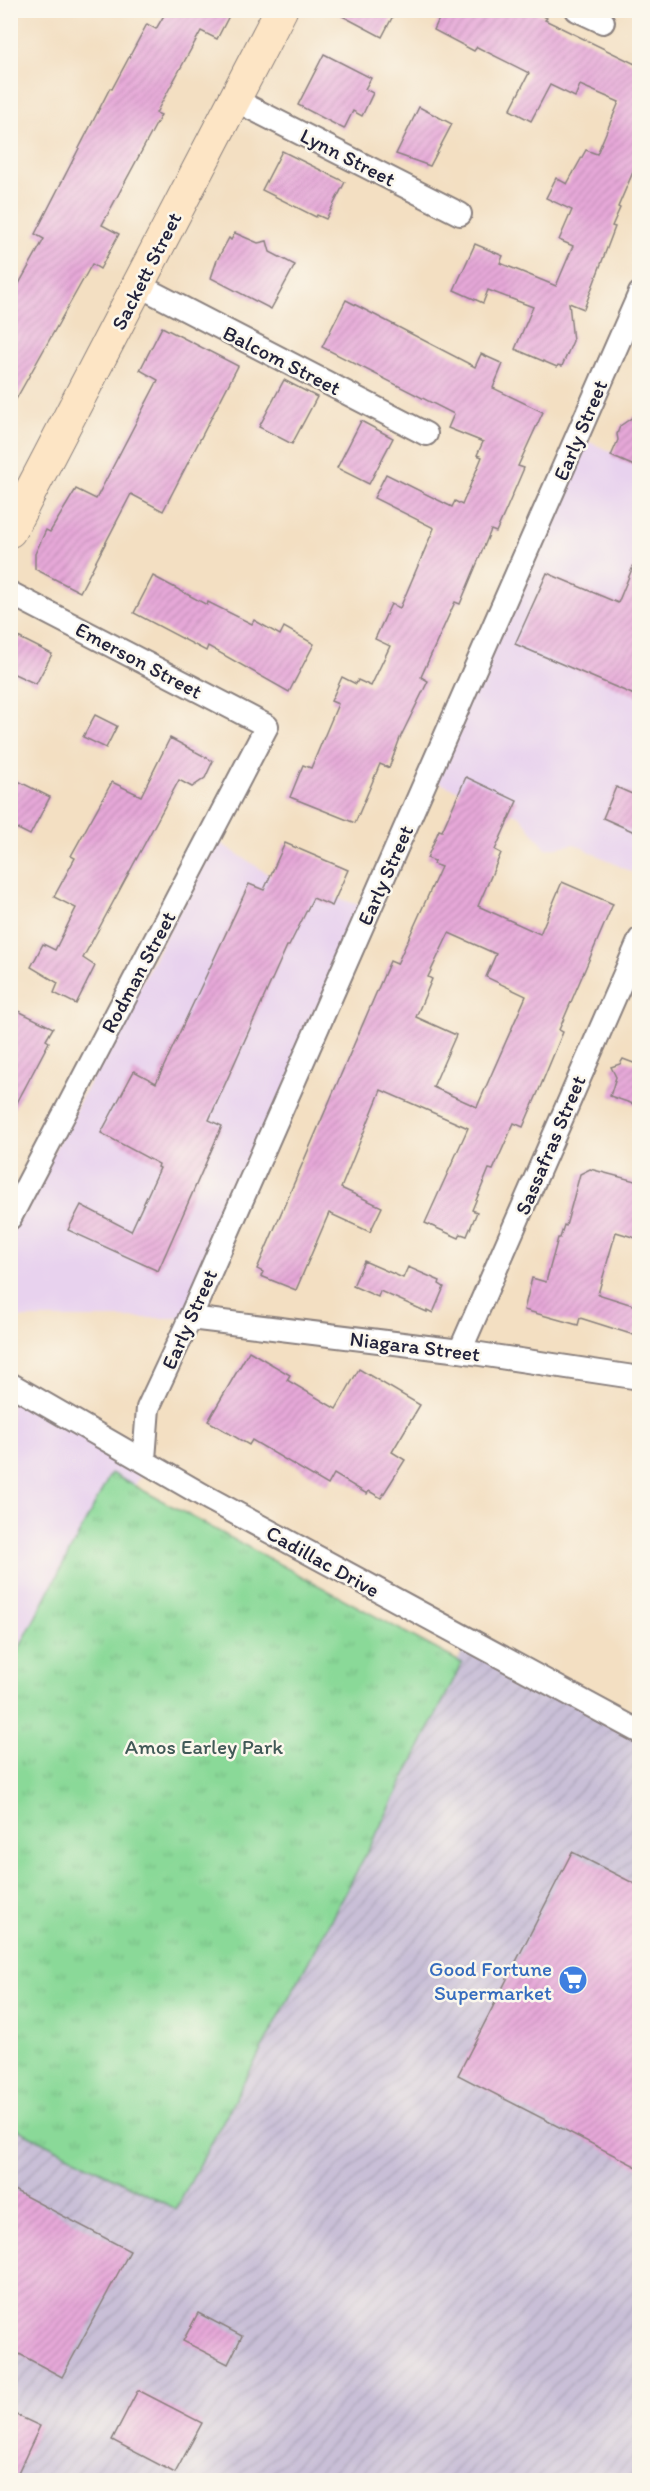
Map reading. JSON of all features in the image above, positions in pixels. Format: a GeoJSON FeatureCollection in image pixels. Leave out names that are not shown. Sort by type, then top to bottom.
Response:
{"type":"FeatureCollection","features":[{"type":"Feature","properties":{"kind":"street","name":"Sackett Street"},"geometry":{"type":"LineString","coordinates":[[10,531],[282,10]]}},
{"type":"Feature","properties":{"kind":"street"},"geometry":{"type":"LineString","coordinates":[[577,10],[603,22]]}},
{"type":"Feature","properties":{"kind":"street","name":"Lynn Street"},"geometry":{"type":"LineString","coordinates":[[235,100],[460,214]]}},
{"type":"Feature","properties":{"kind":"street","name":"Balcom Street"},"geometry":{"type":"LineString","coordinates":[[138,285],[426,434]]}},
{"type":"Feature","properties":{"kind":"street","name":"Early Street"},"geometry":{"type":"LineString","coordinates":[[144,1459],[148,1408],[190,1318],[639,292]]}},
{"type":"Feature","properties":{"kind":"street","name":"Emerson Street"},"geometry":{"type":"LineString","coordinates":[[10,593],[267,726]]}},
{"type":"Feature","properties":{"kind":"street","name":"Rodman Street"},"geometry":{"type":"LineString","coordinates":[[10,1218],[267,726]]}},
{"type":"Feature","properties":{"kind":"street","name":"Sassafras Street"},"geometry":{"type":"LineString","coordinates":[[460,1351],[639,939]]}},
{"type":"Feature","properties":{"kind":"street","name":"Niagara Street"},"geometry":{"type":"LineString","coordinates":[[190,1318],[460,1351],[639,1378]]}},
{"type":"Feature","properties":{"kind":"street","name":"Cadillac Drive"},"geometry":{"type":"LineString","coordinates":[[10,1384],[207,1497],[639,1732]]}},
{"type":"Feature","properties":{"kind":"shaded area"},"geometry":{"type":"Polygon","coordinates":[[[584,440],[639,463],[639,876],[575,844],[546,849],[520,816],[430,779],[584,440]]]}},
{"type":"Feature","properties":{"kind":"shaded area"},"geometry":{"type":"Polygon","coordinates":[[[216,840],[271,876],[368,908],[187,1318],[11,1318],[11,1233],[216,840]]]}},
{"type":"Feature","properties":{"kind":"shaded area"},"geometry":{"type":"Polygon","coordinates":[[[11,1381],[149,1461],[59,1617],[11,1684],[11,1381]]]}},
{"type":"Feature","properties":{"kind":"shaded area"},"geometry":{"type":"Polygon","coordinates":[[[469,1640],[639,1728],[639,2480],[11,2480],[10,2117],[269,2004],[469,1640]]]}},
{"type":"Feature","properties":{"kind":"green space","name":"Amos Earley Park"},"geometry":{"type":"Polygon","coordinates":[[[111,1473],[462,1663],[373,1841],[176,2209],[11,2126],[11,1664],[111,1473]]]}},
{"type":"Feature","properties":{"kind":"building"},"geometry":{"type":"Polygon","coordinates":[[[163,10],[232,10],[217,39],[201,31],[156,113],[161,115],[102,225],[119,234],[100,269],[92,264],[10,410],[10,300],[44,239],[35,234],[110,88],[112,89],[147,24],[156,29],[166,12],[163,10]]]}},
{"type":"Feature","properties":{"kind":"building"},"geometry":{"type":"Polygon","coordinates":[[[331,10],[396,10],[382,37],[331,10]]]}},
{"type":"Feature","properties":{"kind":"building"},"geometry":{"type":"Polygon","coordinates":[[[443,10],[511,10],[518,14],[519,10],[532,10],[547,18],[545,20],[635,64],[639,53],[639,158],[618,207],[620,208],[612,226],[615,227],[584,309],[569,303],[573,341],[562,366],[557,367],[515,349],[533,307],[488,290],[483,303],[454,290],[475,244],[503,256],[500,263],[556,286],[573,246],[559,240],[572,210],[546,198],[556,178],[567,184],[586,150],[597,154],[619,102],[580,85],[575,97],[550,85],[531,121],[510,110],[529,73],[477,47],[474,51],[434,30],[443,10]]]}},
{"type":"Feature","properties":{"kind":"building"},"geometry":{"type":"Polygon","coordinates":[[[324,54],[371,78],[365,89],[373,93],[362,116],[353,111],[344,129],[298,105],[324,54]]]}},
{"type":"Feature","properties":{"kind":"building"},"geometry":{"type":"Polygon","coordinates":[[[419,107],[452,124],[430,166],[396,154],[419,107]]]}},
{"type":"Feature","properties":{"kind":"building"},"geometry":{"type":"Polygon","coordinates":[[[282,151],[345,182],[326,219],[317,215],[316,217],[262,190],[282,151]]]}},
{"type":"Feature","properties":{"kind":"building"},"geometry":{"type":"Polygon","coordinates":[[[235,233],[258,243],[267,241],[270,252],[295,265],[271,309],[211,278],[217,260],[229,238],[231,240],[235,233]]]}},
{"type":"Feature","properties":{"kind":"building"},"geometry":{"type":"Polygon","coordinates":[[[346,300],[475,367],[481,354],[503,364],[493,388],[543,412],[518,466],[524,468],[496,532],[491,530],[460,604],[455,602],[421,677],[428,681],[400,738],[389,768],[380,764],[355,823],[290,797],[303,765],[311,768],[338,704],[331,701],[342,677],[356,684],[358,680],[371,686],[390,646],[375,639],[391,604],[400,608],[434,528],[374,498],[386,474],[452,507],[455,501],[462,505],[482,457],[477,455],[483,442],[448,428],[454,414],[322,347],[346,300]]]}},
{"type":"Feature","properties":{"kind":"building"},"geometry":{"type":"Polygon","coordinates":[[[162,327],[238,366],[163,511],[131,494],[80,592],[35,569],[35,554],[46,530],[50,532],[76,489],[96,499],[158,380],[140,370],[162,327]]]}},
{"type":"Feature","properties":{"kind":"building"},"geometry":{"type":"Polygon","coordinates":[[[284,380],[317,397],[292,444],[259,427],[284,380]]]}},
{"type":"Feature","properties":{"kind":"building"},"geometry":{"type":"Polygon","coordinates":[[[639,413],[639,468],[611,456],[618,440],[617,434],[620,426],[639,413]]]}},
{"type":"Feature","properties":{"kind":"building"},"geometry":{"type":"Polygon","coordinates":[[[361,421],[393,438],[369,484],[337,468],[361,421]]]}},
{"type":"Feature","properties":{"kind":"building"},"geometry":{"type":"Polygon","coordinates":[[[639,552],[639,697],[515,644],[547,573],[618,603],[639,552]]]}},
{"type":"Feature","properties":{"kind":"building"},"geometry":{"type":"Polygon","coordinates":[[[153,576],[207,605],[208,602],[252,624],[254,620],[280,635],[284,627],[314,644],[289,692],[208,646],[206,651],[134,613],[153,576]]]}},
{"type":"Feature","properties":{"kind":"building"},"geometry":{"type":"Polygon","coordinates":[[[18,637],[52,654],[36,684],[10,672],[10,651],[18,637]]]}},
{"type":"Feature","properties":{"kind":"building"},"geometry":{"type":"Polygon","coordinates":[[[95,715],[117,726],[106,748],[83,737],[95,715]]]}},
{"type":"Feature","properties":{"kind":"building"},"geometry":{"type":"Polygon","coordinates":[[[170,738],[213,761],[205,778],[192,787],[179,780],[83,958],[95,966],[76,1004],[54,993],[58,983],[31,967],[43,944],[55,950],[76,908],[54,897],[75,858],[71,856],[112,782],[141,796],[170,738]]]}},
{"type":"Feature","properties":{"kind":"building"},"geometry":{"type":"Polygon","coordinates":[[[10,777],[50,797],[30,835],[10,825],[10,777]]]}},
{"type":"Feature","properties":{"kind":"building"},"geometry":{"type":"Polygon","coordinates":[[[466,777],[517,801],[495,850],[501,853],[478,906],[540,934],[562,882],[613,904],[559,1030],[563,1032],[523,1127],[514,1123],[493,1170],[489,1169],[472,1210],[477,1212],[467,1236],[461,1234],[459,1238],[425,1223],[468,1128],[381,1090],[341,1188],[382,1207],[370,1232],[329,1213],[296,1290],[261,1276],[263,1272],[257,1269],[390,961],[397,964],[441,867],[433,864],[435,861],[427,858],[439,830],[442,831],[466,777]],[[449,933],[428,977],[432,979],[416,1017],[456,1035],[433,1087],[477,1107],[526,996],[486,977],[496,954],[449,933]]]}},
{"type":"Feature","properties":{"kind":"building"},"geometry":{"type":"Polygon","coordinates":[[[616,787],[639,797],[639,834],[603,818],[616,787]]]}},
{"type":"Feature","properties":{"kind":"building"},"geometry":{"type":"Polygon","coordinates":[[[285,843],[348,870],[332,906],[313,898],[287,946],[209,1120],[222,1126],[158,1271],[68,1230],[81,1205],[131,1231],[160,1168],[159,1164],[101,1133],[134,1071],[156,1083],[249,884],[264,890],[285,843]]]}},
{"type":"Feature","properties":{"kind":"building"},"geometry":{"type":"Polygon","coordinates":[[[10,1007],[53,1028],[46,1040],[49,1042],[10,1116],[10,1007]]]}},
{"type":"Feature","properties":{"kind":"building"},"geometry":{"type":"Polygon","coordinates":[[[623,1059],[639,1065],[639,1106],[610,1096],[616,1077],[611,1067],[620,1064],[623,1059]]]}},
{"type":"Feature","properties":{"kind":"building"},"geometry":{"type":"Polygon","coordinates":[[[590,1169],[639,1182],[639,1239],[616,1232],[598,1294],[639,1307],[639,1319],[634,1335],[580,1318],[578,1325],[524,1310],[532,1278],[546,1282],[558,1238],[560,1238],[564,1225],[566,1226],[580,1174],[590,1169]]]}},
{"type":"Feature","properties":{"kind":"building"},"geometry":{"type":"Polygon","coordinates":[[[364,1261],[403,1278],[408,1267],[440,1281],[439,1284],[444,1287],[433,1313],[380,1291],[378,1297],[353,1286],[364,1261]]]}},
{"type":"Feature","properties":{"kind":"building"},"geometry":{"type":"Polygon","coordinates":[[[249,1351],[290,1375],[287,1380],[336,1409],[359,1369],[420,1405],[392,1452],[405,1460],[381,1498],[369,1491],[367,1494],[334,1474],[328,1485],[252,1440],[249,1445],[208,1421],[249,1351]]]}},
{"type":"Feature","properties":{"kind":"building","name":"Good Fortune Supermarket"},"geometry":{"type":"Polygon","coordinates":[[[572,1852],[639,1886],[639,2168],[458,2075],[572,1852]]]}},
{"type":"Feature","properties":{"kind":"building"},"geometry":{"type":"Polygon","coordinates":[[[10,2188],[130,2251],[62,2377],[10,2349],[10,2188]]]}},
{"type":"Feature","properties":{"kind":"building"},"geometry":{"type":"Polygon","coordinates":[[[198,2313],[242,2336],[228,2364],[183,2341],[198,2313]]]}},
{"type":"Feature","properties":{"kind":"building"},"geometry":{"type":"Polygon","coordinates":[[[138,2390],[202,2423],[175,2473],[112,2440],[138,2390]]]}},
{"type":"Feature","properties":{"kind":"building"},"geometry":{"type":"Polygon","coordinates":[[[10,2412],[40,2426],[14,2481],[10,2481],[10,2412]]]}},
{"type":"Feature","properties":{"kind":"place","name":"Good Fortune Supermarket"},"geometry":{"type":"Point","coordinates":[573,1980]}}]}
